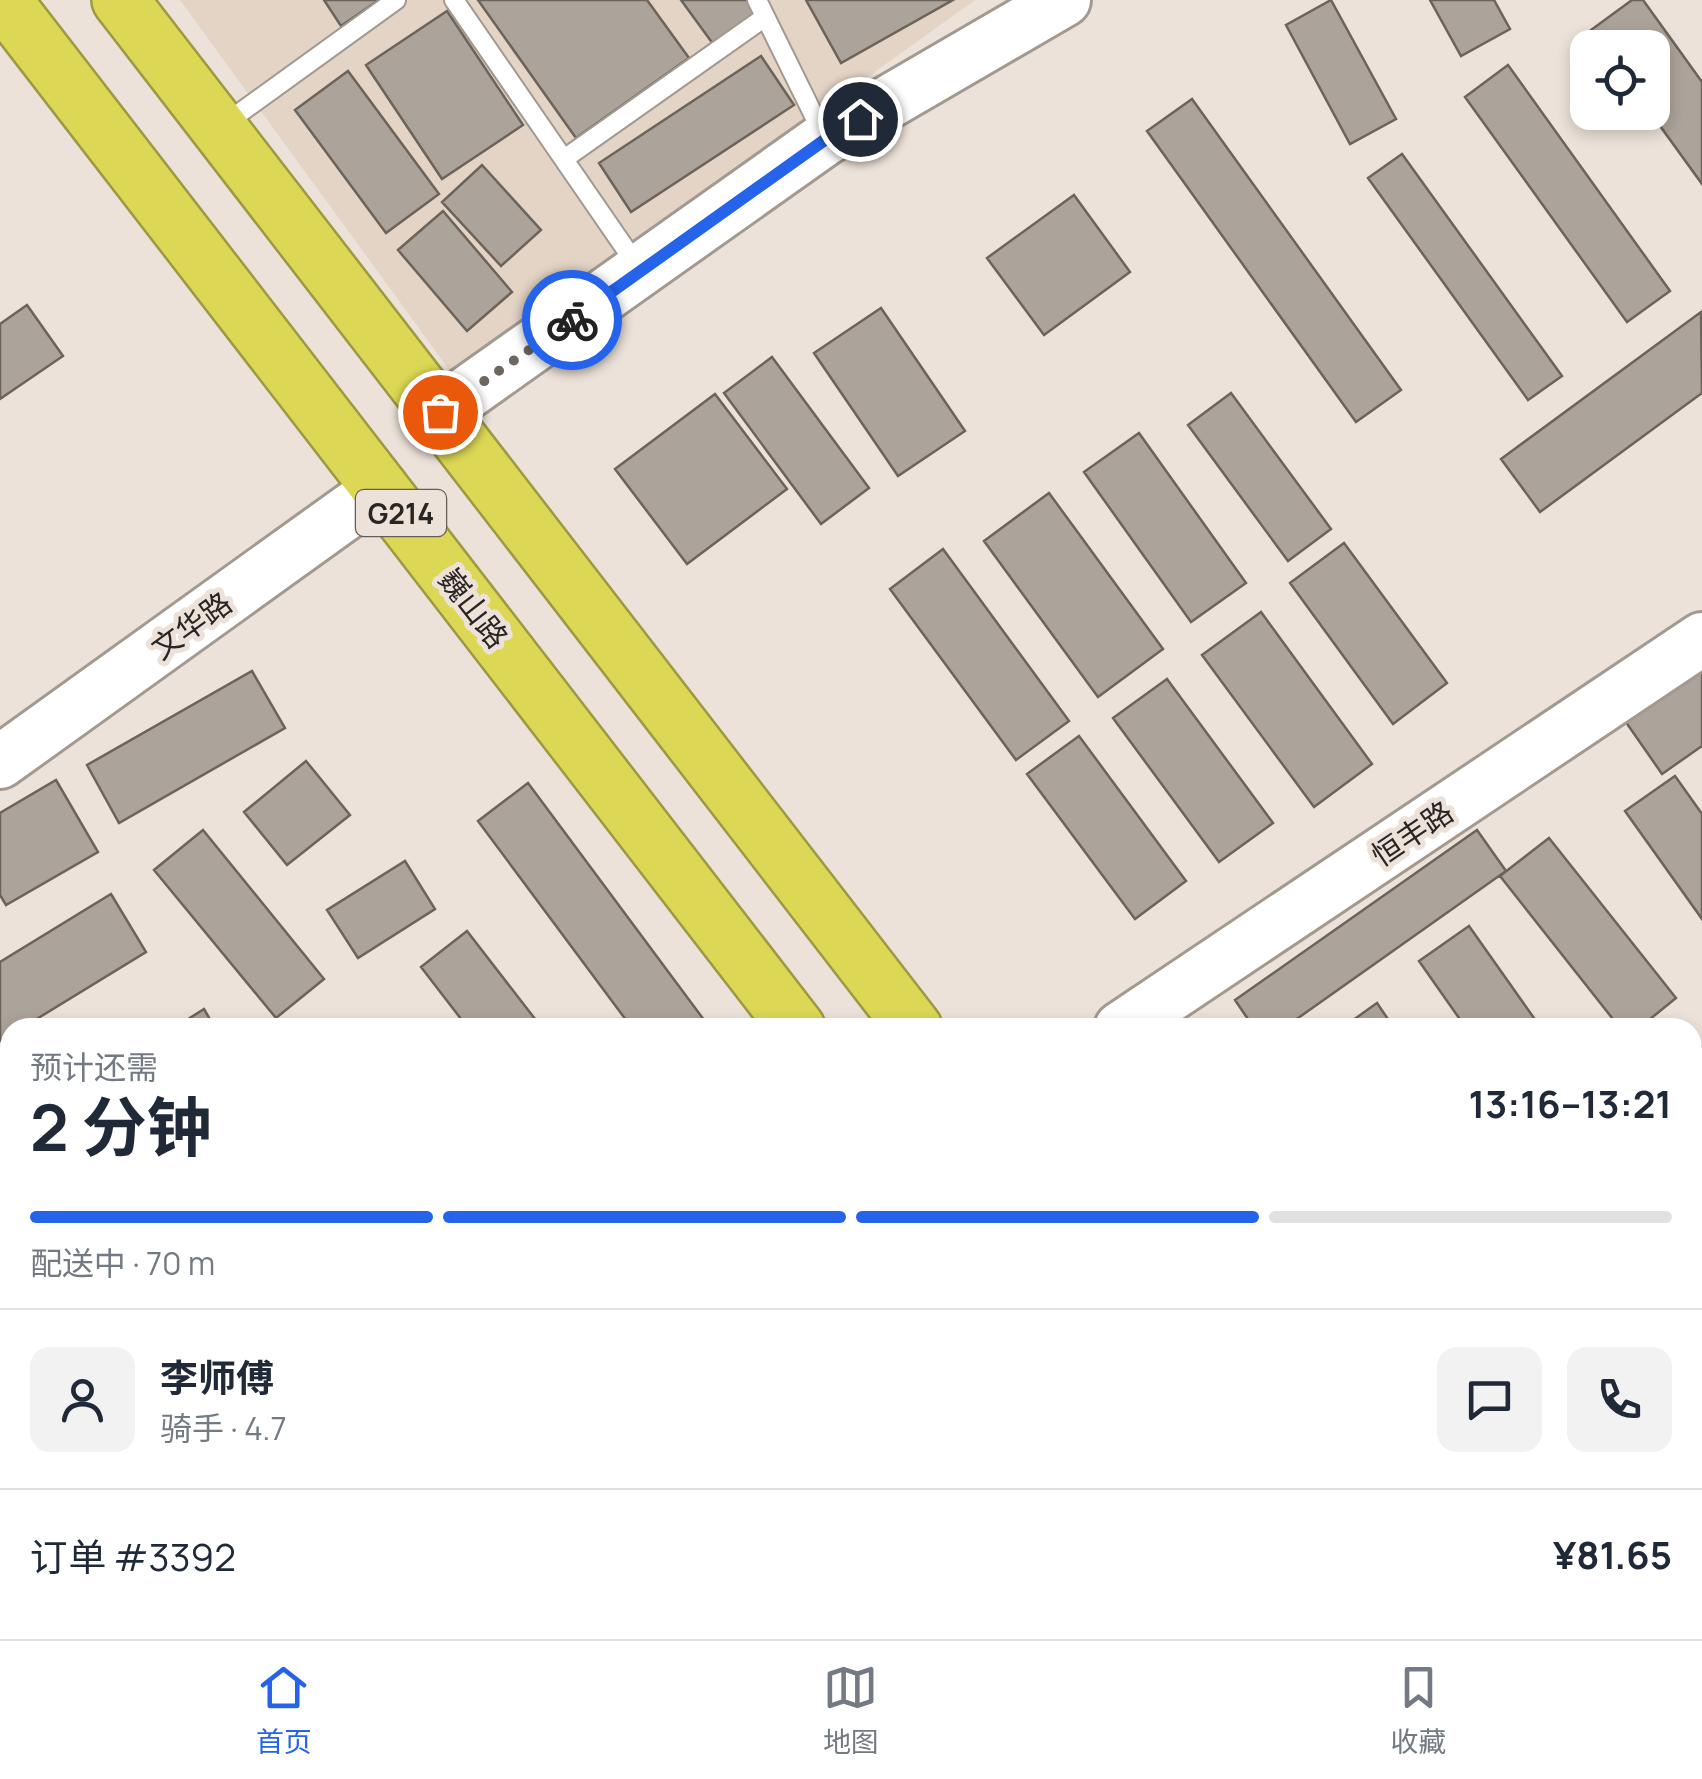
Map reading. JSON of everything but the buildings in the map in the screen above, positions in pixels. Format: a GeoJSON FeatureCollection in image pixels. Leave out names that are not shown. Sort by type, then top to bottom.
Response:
{"type":"FeatureCollection","features":[{"type":"Feature","properties":{"kind":"highway","name":"巍山路"},"geometry":{"type":"LineString","coordinates":[[3,0],[789,1018]]}},
{"type":"Feature","properties":{"kind":"highway","name":"G214"},"geometry":{"type":"LineString","coordinates":[[120,0],[906,1018]]}},
{"type":"Feature","properties":{"kind":"street"},"geometry":{"type":"LineString","coordinates":[[440,412],[826,139],[1064,0]]}},
{"type":"Feature","properties":{"kind":"street","name":"文华路"},"geometry":{"type":"LineString","coordinates":[[0,762],[382,488]]}},
{"type":"Feature","properties":{"kind":"street","name":"恒丰路"},"geometry":{"type":"LineString","coordinates":[[1136,1018],[1702,639]]}},
{"type":"Feature","properties":{"kind":"lane"},"geometry":{"type":"LineString","coordinates":[[219,128],[396,0]]}},
{"type":"Feature","properties":{"kind":"lane"},"geometry":{"type":"LineString","coordinates":[[454,0],[642,272]]}},
{"type":"Feature","properties":{"kind":"lane"},"geometry":{"type":"LineString","coordinates":[[564,159],[761,8],[826,139]]}},
{"type":"Feature","properties":{"kind":"shaded area"},"geometry":{"type":"Polygon","coordinates":[[[180,0],[975,0],[453,375],[180,0]]]}},
{"type":"Feature","properties":{"kind":"way so far"},"geometry":{"type":"LineString","coordinates":[[440,412],[572,320]]}},
{"type":"Feature","properties":{"kind":"route"},"geometry":{"type":"LineString","coordinates":[[572,320],[826,139],[860,119]]}}]}
